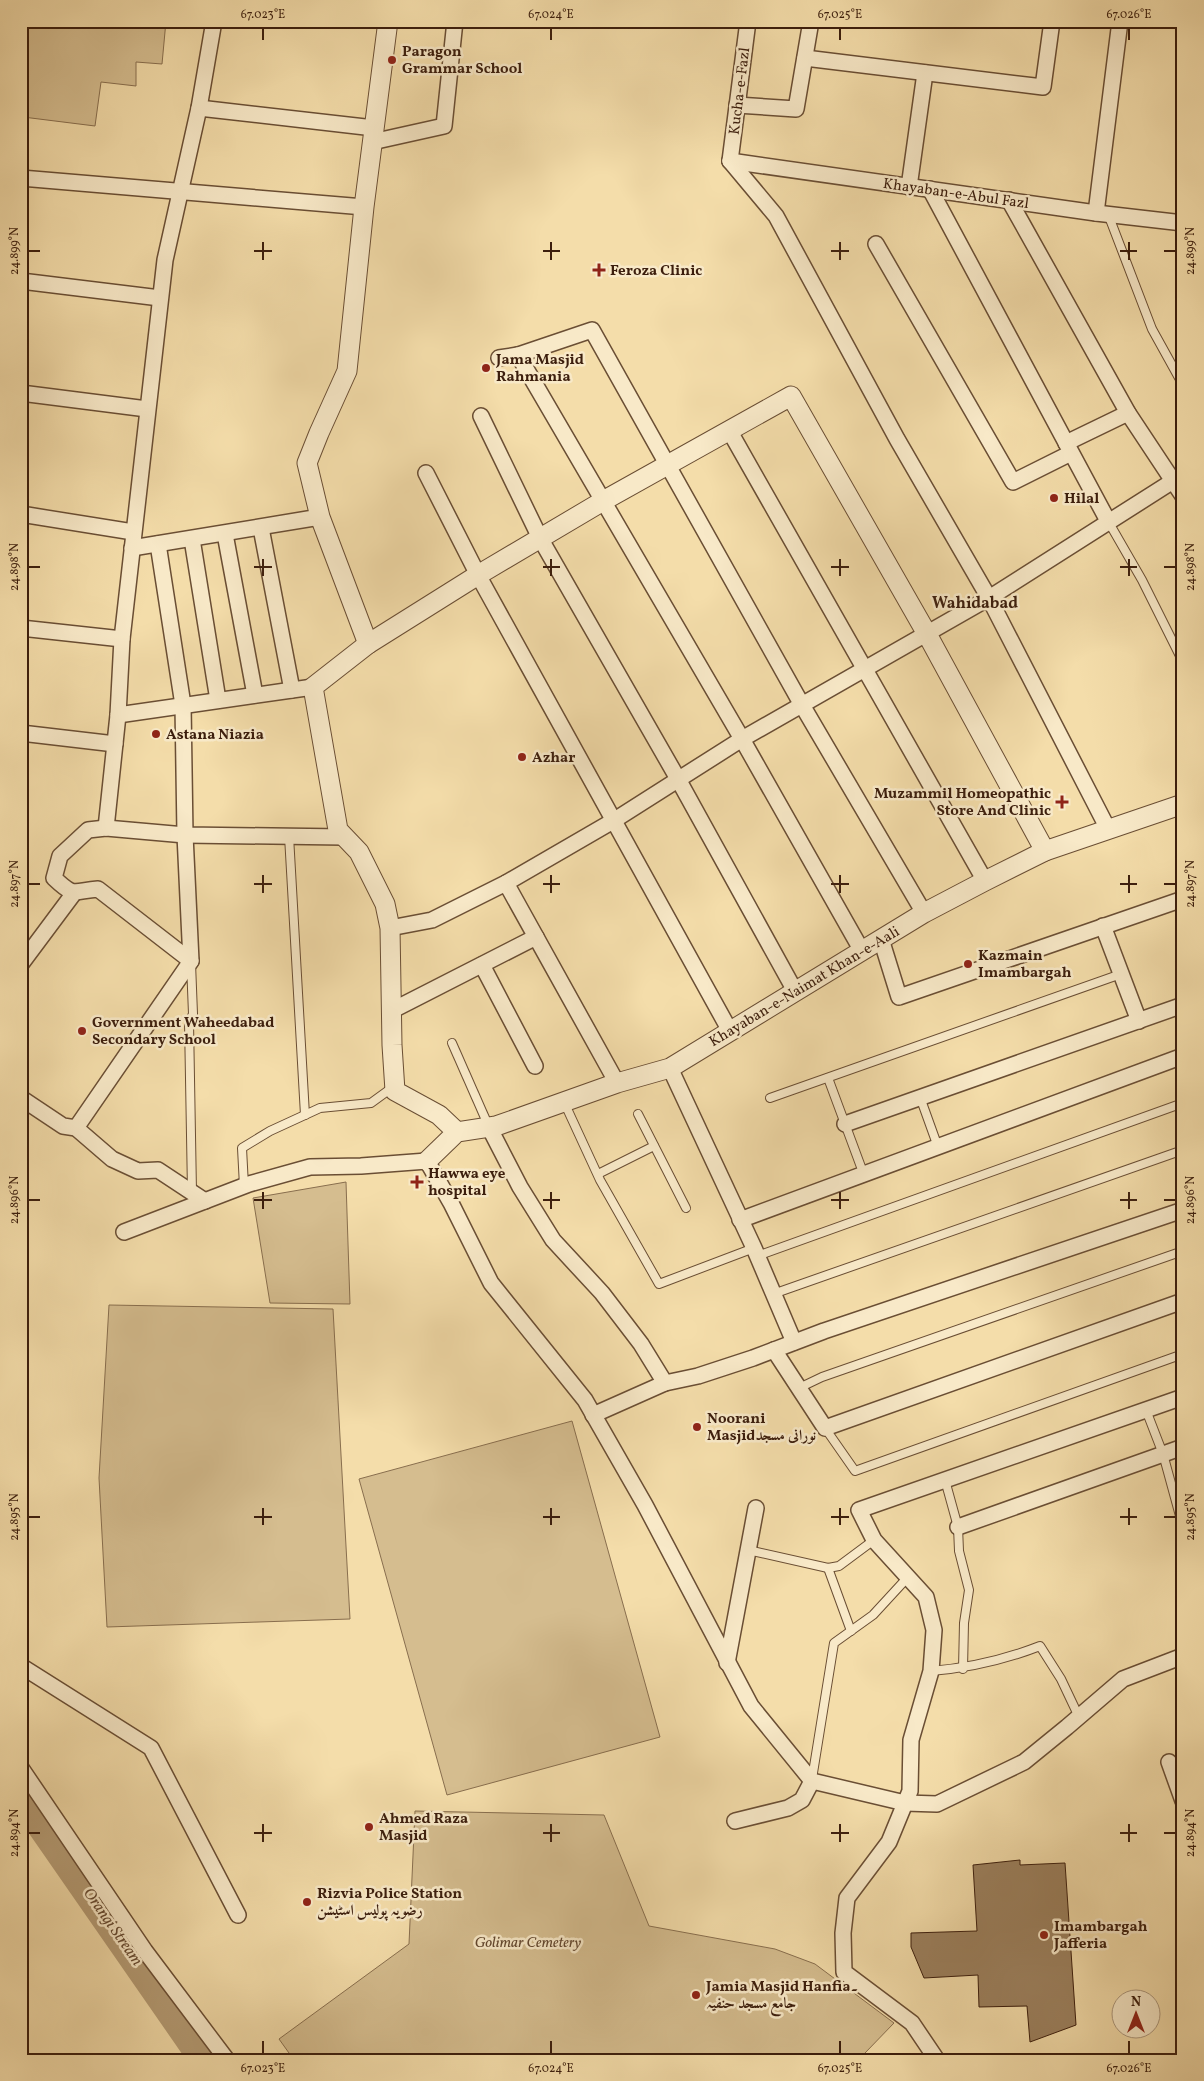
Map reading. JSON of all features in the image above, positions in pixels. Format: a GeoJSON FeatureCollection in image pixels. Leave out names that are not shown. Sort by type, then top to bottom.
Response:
{"type":"FeatureCollection","features":[{"type":"Feature","properties":{"kind":"street"},"geometry":{"type":"LineString","coordinates":[[106,828],[118,715],[122,639],[165,260],[199,108],[214,21]]}},
{"type":"Feature","properties":{"kind":"street"},"geometry":{"type":"LineString","coordinates":[[368,644],[320,517],[307,463],[347,371],[364,207],[388,21]]}},
{"type":"Feature","properties":{"kind":"street"},"geometry":{"type":"LineString","coordinates":[[199,108],[373,135],[444,126],[455,21]]}},
{"type":"Feature","properties":{"kind":"street","name":"Kucha-e-Fazl"},"geometry":{"type":"LineString","coordinates":[[730,161],[748,21]]}},
{"type":"Feature","properties":{"kind":"street"},"geometry":{"type":"LineString","coordinates":[[737,105],[796,109],[811,21]]}},
{"type":"Feature","properties":{"kind":"street"},"geometry":{"type":"LineString","coordinates":[[805,58],[1043,87],[1052,21]]}},
{"type":"Feature","properties":{"kind":"street"},"geometry":{"type":"LineString","coordinates":[[1102,214],[1120,21]]}},
{"type":"Feature","properties":{"kind":"street"},"geometry":{"type":"LineString","coordinates":[[909,186],[925,73]]}},
{"type":"Feature","properties":{"kind":"street"},"geometry":{"type":"LineString","coordinates":[[730,161],[776,216],[897,439],[990,598],[1108,829]]}},
{"type":"Feature","properties":{"kind":"street","name":"Khayaban-e-Abul Fazl"},"geometry":{"type":"LineString","coordinates":[[730,161],[1102,214],[1183,223]]}},
{"type":"Feature","properties":{"kind":"street"},"geometry":{"type":"LineString","coordinates":[[21,178],[180,193],[364,207]]}},
{"type":"Feature","properties":{"kind":"street"},"geometry":{"type":"LineString","coordinates":[[930,189],[1108,521]]}},
{"type":"Feature","properties":{"kind":"street"},"geometry":{"type":"LineString","coordinates":[[1008,200],[1128,413],[1183,496]]}},
{"type":"Feature","properties":{"kind":"street"},"geometry":{"type":"LineString","coordinates":[[876,244],[1013,482],[1128,413]]}},
{"type":"Feature","properties":{"kind":"street"},"geometry":{"type":"LineString","coordinates":[[21,280],[160,298]]}},
{"type":"Feature","properties":{"kind":"street"},"geometry":{"type":"LineString","coordinates":[[498,358],[518,355],[592,330],[802,705],[924,913]]}},
{"type":"Feature","properties":{"kind":"street"},"geometry":{"type":"LineString","coordinates":[[518,355],[742,739],[862,951]]}},
{"type":"Feature","properties":{"kind":"street"},"geometry":{"type":"LineString","coordinates":[[21,393],[147,409]]}},
{"type":"Feature","properties":{"kind":"street"},"geometry":{"type":"LineString","coordinates":[[118,715],[313,687],[368,644],[478,575],[603,501],[791,396],[927,634],[1045,851]]}},
{"type":"Feature","properties":{"kind":"street"},"geometry":{"type":"LineString","coordinates":[[481,416],[540,538],[678,780],[795,991]]}},
{"type":"Feature","properties":{"kind":"street"},"geometry":{"type":"LineString","coordinates":[[729,430],[985,881]]}},
{"type":"Feature","properties":{"kind":"street"},"geometry":{"type":"LineString","coordinates":[[426,472],[478,575],[730,1031]]}},
{"type":"Feature","properties":{"kind":"street"},"geometry":{"type":"LineString","coordinates":[[390,928],[432,920],[506,883],[613,821],[742,739],[990,598],[1173,481]]}},
{"type":"Feature","properties":{"kind":"street"},"geometry":{"type":"LineString","coordinates":[[21,514],[158,544],[320,517]]}},
{"type":"Feature","properties":{"kind":"street"},"geometry":{"type":"LineString","coordinates":[[261,528],[292,690]]}},
{"type":"Feature","properties":{"kind":"street"},"geometry":{"type":"LineString","coordinates":[[225,534],[255,695]]}},
{"type":"Feature","properties":{"kind":"street"},"geometry":{"type":"LineString","coordinates":[[192,539],[218,700]]}},
{"type":"Feature","properties":{"kind":"street"},"geometry":{"type":"LineString","coordinates":[[76,1128],[191,961],[184,836],[182,705],[158,544]]}},
{"type":"Feature","properties":{"kind":"street"},"geometry":{"type":"LineString","coordinates":[[21,628],[122,639]]}},
{"type":"Feature","properties":{"kind":"street"},"geometry":{"type":"LineString","coordinates":[[124,1232],[199,1197],[310,1167],[362,1166],[427,1161],[457,1132],[439,1115],[395,1091],[391,1011],[390,928],[384,904],[359,852],[338,830],[313,687]]}},
{"type":"Feature","properties":{"kind":"street"},"geometry":{"type":"LineString","coordinates":[[21,733],[115,744]]}},
{"type":"Feature","properties":{"kind":"street","name":"Khayaban-e-Naimat Khan-e-Aali"},"geometry":{"type":"LineString","coordinates":[[457,1132],[489,1127],[617,1083],[670,1068],[924,913],[985,881],[1045,851],[1183,804]]}},
{"type":"Feature","properties":{"kind":"street"},"geometry":{"type":"LineString","coordinates":[[191,961],[98,889],[74,893],[65,889],[54,878],[60,856],[88,830],[106,828],[184,836],[344,837]]}},
{"type":"Feature","properties":{"kind":"street"},"geometry":{"type":"LineString","coordinates":[[506,883],[617,1083]]}},
{"type":"Feature","properties":{"kind":"street"},"geometry":{"type":"LineString","coordinates":[[21,964],[74,893]]}},
{"type":"Feature","properties":{"kind":"street"},"geometry":{"type":"LineString","coordinates":[[881,939],[898,996],[1183,899]]}},
{"type":"Feature","properties":{"kind":"street"},"geometry":{"type":"LineString","coordinates":[[1103,926],[1139,1021]]}},
{"type":"Feature","properties":{"kind":"street"},"geometry":{"type":"LineString","coordinates":[[391,1011],[536,937]]}},
{"type":"Feature","properties":{"kind":"street"},"geometry":{"type":"LineString","coordinates":[[482,965],[535,1066]]}},
{"type":"Feature","properties":{"kind":"street"},"geometry":{"type":"LineString","coordinates":[[845,1124],[920,1096],[1183,1005]]}},
{"type":"Feature","properties":{"kind":"street"},"geometry":{"type":"LineString","coordinates":[[740,1220],[1183,1056]]}},
{"type":"Feature","properties":{"kind":"street"},"geometry":{"type":"LineString","coordinates":[[670,1068],[755,1252],[794,1342]]}},
{"type":"Feature","properties":{"kind":"street"},"geometry":{"type":"LineString","coordinates":[[21,1098],[63,1126],[76,1128],[112,1158],[138,1171],[158,1170],[199,1197]]}},
{"type":"Feature","properties":{"kind":"street"},"geometry":{"type":"LineString","coordinates":[[489,1127],[520,1187],[553,1240],[602,1293],[641,1344],[665,1383]]}},
{"type":"Feature","properties":{"kind":"street"},"geometry":{"type":"LineString","coordinates":[[427,1161],[451,1203],[491,1283],[584,1400],[593,1415],[645,1505],[751,1706],[812,1781],[905,1803],[937,1804],[1024,1762],[1123,1679],[1183,1656]]}},
{"type":"Feature","properties":{"kind":"street"},"geometry":{"type":"LineString","coordinates":[[593,1415],[665,1383],[698,1376],[1183,1210]]}},
{"type":"Feature","properties":{"kind":"street"},"geometry":{"type":"LineString","coordinates":[[774,1350],[825,1428],[1183,1301]]}},
{"type":"Feature","properties":{"kind":"street"},"geometry":{"type":"LineString","coordinates":[[937,2060],[912,2023],[844,1972],[843,1933],[848,1898],[889,1842],[910,1791],[911,1740],[931,1671],[934,1630],[926,1597],[874,1540],[859,1510],[1183,1398]]}},
{"type":"Feature","properties":{"kind":"street"},"geometry":{"type":"LineString","coordinates":[[958,1526],[1183,1447]]}},
{"type":"Feature","properties":{"kind":"street"},"geometry":{"type":"LineString","coordinates":[[727,1663],[756,1508]]}},
{"type":"Feature","properties":{"kind":"street"},"geometry":{"type":"LineString","coordinates":[[21,1666],[151,1748],[160,1761],[238,1915]]}},
{"type":"Feature","properties":{"kind":"street"},"geometry":{"type":"LineString","coordinates":[[1169,1762],[1182,1797]]}},
{"type":"Feature","properties":{"kind":"street"},"geometry":{"type":"LineString","coordinates":[[21,1768],[145,1951],[227,2060]]}},
{"type":"Feature","properties":{"kind":"street"},"geometry":{"type":"LineString","coordinates":[[735,1821],[788,1808],[802,1800],[812,1781]]}},
{"type":"Feature","properties":{"kind":"lane"},"geometry":{"type":"LineString","coordinates":[[1102,214],[1152,329],[1183,385]]}},
{"type":"Feature","properties":{"kind":"lane"},"geometry":{"type":"LineString","coordinates":[[1108,521],[1142,580],[1183,662]]}},
{"type":"Feature","properties":{"kind":"lane"},"geometry":{"type":"LineString","coordinates":[[289,836],[305,1115]]}},
{"type":"Feature","properties":{"kind":"lane"},"geometry":{"type":"LineString","coordinates":[[191,961],[193,1014],[189,1022],[199,1197]]}},
{"type":"Feature","properties":{"kind":"lane"},"geometry":{"type":"LineString","coordinates":[[770,1098],[1121,974]]}},
{"type":"Feature","properties":{"kind":"lane"},"geometry":{"type":"LineString","coordinates":[[452,1043],[489,1127]]}},
{"type":"Feature","properties":{"kind":"lane"},"geometry":{"type":"LineString","coordinates":[[828,1078],[864,1175]]}},
{"type":"Feature","properties":{"kind":"lane"},"geometry":{"type":"LineString","coordinates":[[244,1186],[242,1148],[320,1108],[371,1104],[394,1086]]}},
{"type":"Feature","properties":{"kind":"lane"},"geometry":{"type":"LineString","coordinates":[[920,1096],[938,1147]]}},
{"type":"Feature","properties":{"kind":"lane"},"geometry":{"type":"LineString","coordinates":[[564,1102],[598,1174],[659,1284],[1183,1103]]}},
{"type":"Feature","properties":{"kind":"lane"},"geometry":{"type":"LineString","coordinates":[[638,1114],[686,1208]]}},
{"type":"Feature","properties":{"kind":"lane"},"geometry":{"type":"LineString","coordinates":[[598,1174],[654,1146]]}},
{"type":"Feature","properties":{"kind":"lane"},"geometry":{"type":"LineString","coordinates":[[773,1294],[1183,1150]]}},
{"type":"Feature","properties":{"kind":"lane"},"geometry":{"type":"LineString","coordinates":[[799,1388],[822,1377],[1183,1251]]}},
{"type":"Feature","properties":{"kind":"lane"},"geometry":{"type":"LineString","coordinates":[[825,1428],[855,1472],[1183,1354]]}},
{"type":"Feature","properties":{"kind":"lane"},"geometry":{"type":"LineString","coordinates":[[1146,1410],[1163,1454],[1183,1527]]}},
{"type":"Feature","properties":{"kind":"lane"},"geometry":{"type":"LineString","coordinates":[[945,1480],[958,1526],[959,1551],[969,1590],[964,1623],[964,1669]]}},
{"type":"Feature","properties":{"kind":"lane"},"geometry":{"type":"LineString","coordinates":[[748,1550],[828,1568],[839,1566],[874,1540]]}},
{"type":"Feature","properties":{"kind":"lane"},"geometry":{"type":"LineString","coordinates":[[828,1568],[851,1631]]}},
{"type":"Feature","properties":{"kind":"lane"},"geometry":{"type":"LineString","coordinates":[[812,1781],[834,1643],[874,1616],[908,1577]]}},
{"type":"Feature","properties":{"kind":"lane"},"geometry":{"type":"LineString","coordinates":[[931,1671],[964,1669],[1010,1658],[1040,1646],[1061,1679],[1080,1717]]}},
{"type":"Feature","properties":{"kind":"green space"},"geometry":{"type":"Polygon","coordinates":[[[21,21],[166,21],[162,64],[136,62],[136,86],[101,82],[95,126],[23,117],[21,122],[21,21]]]}},
{"type":"Feature","properties":{"kind":"green space"},"geometry":{"type":"Polygon","coordinates":[[[346,1182],[350,1304],[270,1303],[253,1198],[346,1182]]]}},
{"type":"Feature","properties":{"kind":"green space"},"geometry":{"type":"Polygon","coordinates":[[[109,1305],[333,1309],[350,1619],[107,1627],[99,1478],[109,1305]]]}},
{"type":"Feature","properties":{"kind":"green space"},"geometry":{"type":"Polygon","coordinates":[[[572,1421],[660,1737],[447,1795],[359,1479],[572,1421]]]}},
{"type":"Feature","properties":{"kind":"green space","name":"Golimar Cemetery"},"geometry":{"type":"Polygon","coordinates":[[[415,1811],[604,1815],[649,1926],[775,1949],[815,1964],[894,2023],[865,2053],[866,2060],[294,2060],[279,2039],[409,1944],[415,1811]]]}},
{"type":"Feature","properties":{"kind":"building"},"geometry":{"type":"Polygon","coordinates":[[[1020,1860],[1020,1865],[1065,1863],[1076,2025],[1030,2042],[1027,2006],[979,2007],[978,1975],[924,1978],[911,1947],[911,1933],[977,1931],[973,1865],[1020,1860]]]}},
{"type":"Feature","properties":{"kind":"waterway","name":"Orangi Stream"},"geometry":{"type":"LineString","coordinates":[[21,1792],[207,2060]]}},
{"type":"Feature","properties":{"kind":"place","name":"Paragon Grammar School"},"geometry":{"type":"Point","coordinates":[392,60]}},
{"type":"Feature","properties":{"kind":"place","name":"Feroza Clinic"},"geometry":{"type":"Point","coordinates":[599,270]}},
{"type":"Feature","properties":{"kind":"place","name":"Jama Masjid Rahmania"},"geometry":{"type":"Point","coordinates":[486,368]}},
{"type":"Feature","properties":{"kind":"place","name":"Hilal"},"geometry":{"type":"Point","coordinates":[1054,498]}},
{"type":"Feature","properties":{"kind":"place","name":"Astana Niazia"},"geometry":{"type":"Point","coordinates":[156,734]}},
{"type":"Feature","properties":{"kind":"place","name":"Azhar"},"geometry":{"type":"Point","coordinates":[522,757]}},
{"type":"Feature","properties":{"kind":"place","name":"Muzammil Homeopathic Store And Clinic"},"geometry":{"type":"Point","coordinates":[1062,802]}},
{"type":"Feature","properties":{"kind":"place","name":"Kazmain Imambargah"},"geometry":{"type":"Point","coordinates":[968,964]}},
{"type":"Feature","properties":{"kind":"place","name":"Government Waheedabad Secondary School"},"geometry":{"type":"Point","coordinates":[82,1031]}},
{"type":"Feature","properties":{"kind":"place","name":"Hawwa eye hospital"},"geometry":{"type":"Point","coordinates":[417,1182]}},
{"type":"Feature","properties":{"kind":"place","name":"Noorani Masjidنورانی مسجد"},"geometry":{"type":"Point","coordinates":[697,1427]}},
{"type":"Feature","properties":{"kind":"place","name":"Ahmed Raza Masjid"},"geometry":{"type":"Point","coordinates":[369,1827]}},
{"type":"Feature","properties":{"kind":"place","name":"Rizvia Police Station رضویہ پولیس اسٹیشن"},"geometry":{"type":"Point","coordinates":[307,1902]}},
{"type":"Feature","properties":{"kind":"place","name":"Imambargah Jafferia"},"geometry":{"type":"Point","coordinates":[1044,1935]}},
{"type":"Feature","properties":{"kind":"place","name":"Jamia Masjid Hanfia۔ جامع مسجد حنفیہ"},"geometry":{"type":"Point","coordinates":[696,1995]}},
{"type":"Feature","properties":{"kind":"district","name":"Wahidabad"},"geometry":{"type":"Point","coordinates":[975,602]}}]}
